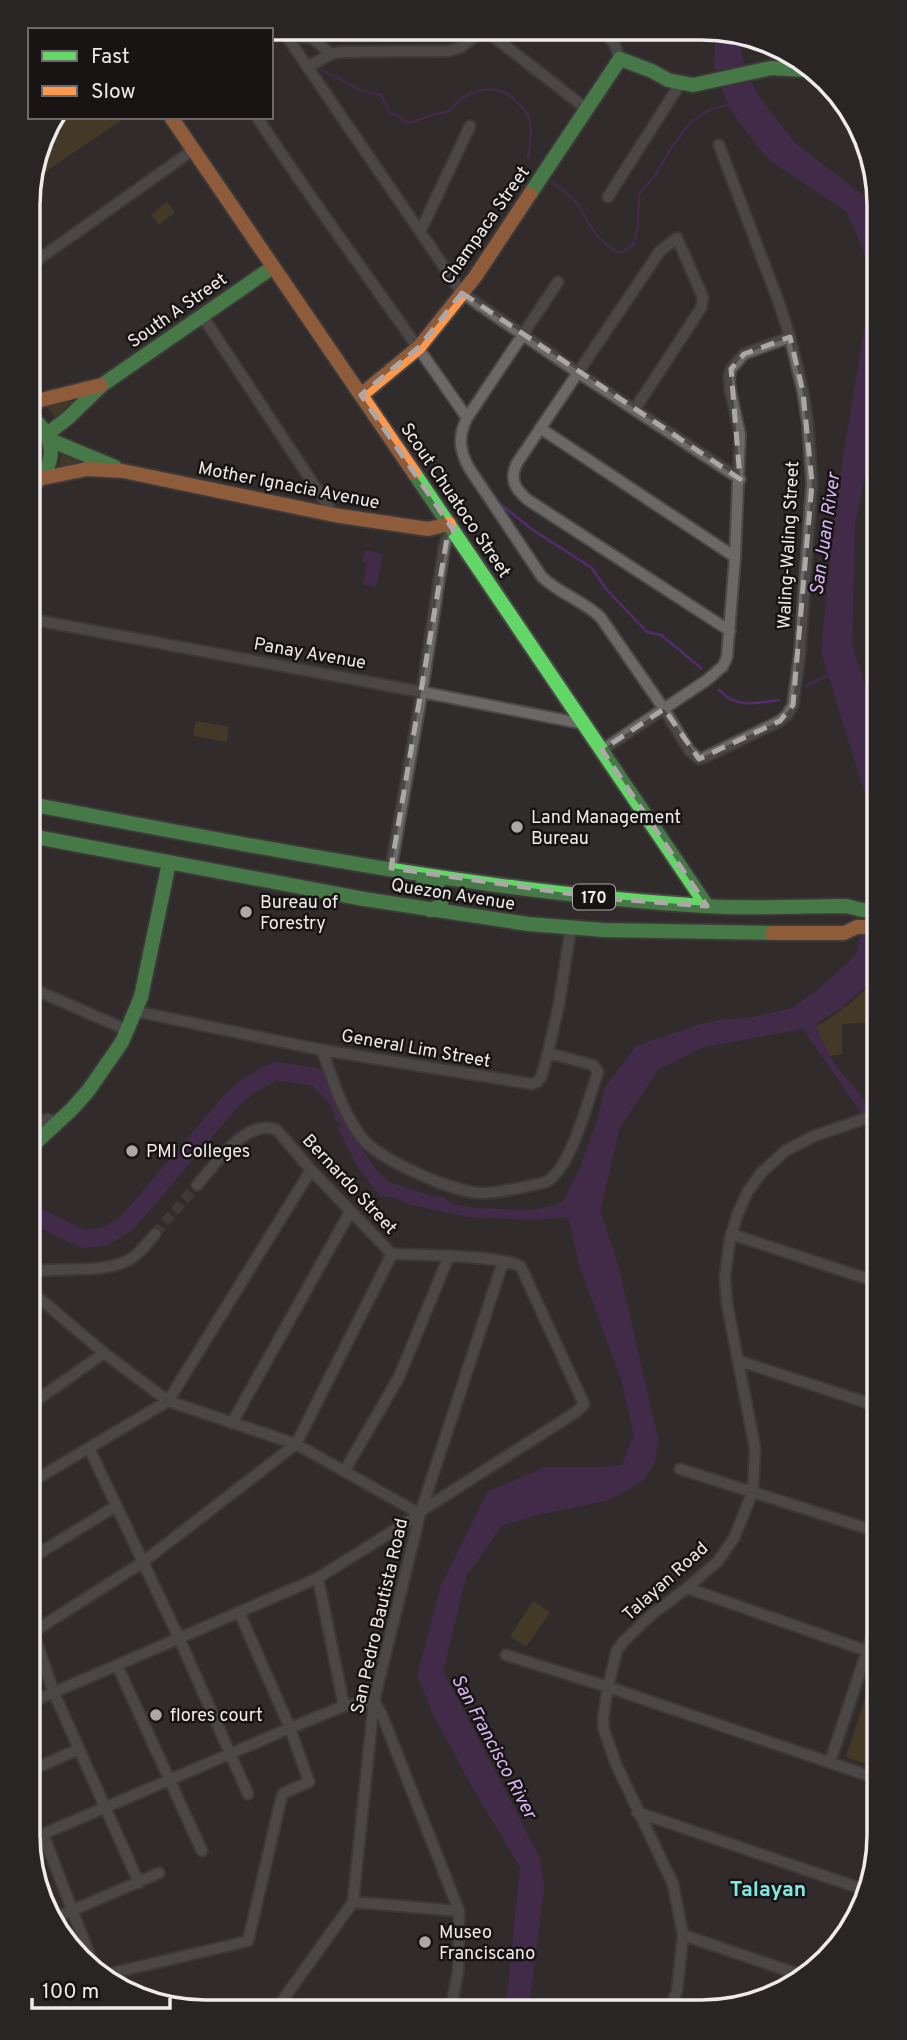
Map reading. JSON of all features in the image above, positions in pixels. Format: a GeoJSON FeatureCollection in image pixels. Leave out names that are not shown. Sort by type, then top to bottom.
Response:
{"type":"FeatureCollection","features":[{"type":"Feature","properties":{"kind":"main road","name":"Champaca Street"},"geometry":{"type":"LineString","coordinates":[[361,395],[419,347],[462,293],[620,59]]}},
{"type":"Feature","properties":{"kind":"main road"},"geometry":{"type":"LineString","coordinates":[[620,59],[680,84],[693,85],[771,68],[794,69]]}},
{"type":"Feature","properties":{"kind":"main road","name":"Scout Chuatoco Street"},"geometry":{"type":"LineString","coordinates":[[172,119],[707,906]]}},
{"type":"Feature","properties":{"kind":"main road","name":"South A Street"},"geometry":{"type":"LineString","coordinates":[[49,437],[102,385],[273,267]]}},
{"type":"Feature","properties":{"kind":"main road","name":"South A Street"},"geometry":{"type":"LineString","coordinates":[[41,400],[102,385]]}},
{"type":"Feature","properties":{"kind":"main road"},"geometry":{"type":"LineString","coordinates":[[68,418],[67,433],[75,450]]}},
{"type":"Feature","properties":{"kind":"main road"},"geometry":{"type":"LineString","coordinates":[[41,424],[49,437],[51,448],[50,464],[43,478]]}},
{"type":"Feature","properties":{"kind":"main road","name":"Mother Ignacia Avenue"},"geometry":{"type":"LineString","coordinates":[[49,437],[123,471]]}},
{"type":"Feature","properties":{"kind":"main road","name":"Mother Ignacia Avenue"},"geometry":{"type":"LineString","coordinates":[[43,478],[86,469],[123,471],[334,514],[428,529],[452,528]]}},
{"type":"Feature","properties":{"kind":"main road","name":"Quezon Avenue"},"geometry":{"type":"LineString","coordinates":[[41,806],[320,858],[482,884],[707,906],[864,905]]}},
{"type":"Feature","properties":{"kind":"main road","name":"Quezon Avenue"},"geometry":{"type":"LineString","coordinates":[[41,838],[430,910],[528,924],[709,933],[853,932],[867,929]]}},
{"type":"Feature","properties":{"kind":"main road"},"geometry":{"type":"LineString","coordinates":[[40,1138],[99,1078],[122,1042],[141,997],[164,862]]}},
{"type":"Feature","properties":{"kind":"main road"},"geometry":{"type":"LineString","coordinates":[[384,867],[435,884],[442,890],[443,901],[440,906],[430,910]]}},
{"type":"Feature","properties":{"kind":"main road"},"geometry":{"type":"LineString","coordinates":[[853,932],[867,934]]}},
{"type":"Feature","properties":{"kind":"street"},"geometry":{"type":"LineString","coordinates":[[288,40],[462,293],[740,479]]}},
{"type":"Feature","properties":{"kind":"street"},"geometry":{"type":"LineString","coordinates":[[314,40],[331,54]]}},
{"type":"Feature","properties":{"kind":"street"},"geometry":{"type":"LineString","coordinates":[[307,67],[340,52],[449,51],[470,40]]}},
{"type":"Feature","properties":{"kind":"street"},"geometry":{"type":"LineString","coordinates":[[497,40],[588,110]]}},
{"type":"Feature","properties":{"kind":"street"},"geometry":{"type":"LineString","coordinates":[[611,40],[620,59]]}},
{"type":"Feature","properties":{"kind":"street"},"geometry":{"type":"LineString","coordinates":[[608,197],[680,84]]}},
{"type":"Feature","properties":{"kind":"street"},"geometry":{"type":"LineString","coordinates":[[258,119],[467,418]]}},
{"type":"Feature","properties":{"kind":"street"},"geometry":{"type":"LineString","coordinates":[[420,232],[470,126]]}},
{"type":"Feature","properties":{"kind":"street","name":"Waling-Waling Street"},"geometry":{"type":"LineString","coordinates":[[664,709],[689,750],[699,759],[716,753],[780,722],[787,715],[793,705],[800,652],[812,483],[803,392],[790,337],[719,145]]}},
{"type":"Feature","properties":{"kind":"street"},"geometry":{"type":"LineString","coordinates":[[41,258],[193,150]]}},
{"type":"Feature","properties":{"kind":"street"},"geometry":{"type":"LineString","coordinates":[[635,409],[701,308],[703,297],[677,238],[660,251],[540,428],[514,468],[512,477],[515,488],[521,494],[730,631]]}},
{"type":"Feature","properties":{"kind":"street"},"geometry":{"type":"LineString","coordinates":[[558,282],[467,418],[460,449],[542,577],[595,612],[664,709]]}},
{"type":"Feature","properties":{"kind":"street"},"geometry":{"type":"LineString","coordinates":[[203,317],[334,514]]}},
{"type":"Feature","properties":{"kind":"street"},"geometry":{"type":"LineString","coordinates":[[602,750],[707,680],[723,666],[727,657],[730,631],[740,479],[740,435],[729,377],[731,369],[744,354],[790,337]]}},
{"type":"Feature","properties":{"kind":"street"},"geometry":{"type":"LineString","coordinates":[[540,428],[735,557]]}},
{"type":"Feature","properties":{"kind":"street"},"geometry":{"type":"LineString","coordinates":[[384,867],[422,692],[444,548],[452,528]]}},
{"type":"Feature","properties":{"kind":"street","name":"Panay Avenue"},"geometry":{"type":"LineString","coordinates":[[41,621],[584,724]]}},
{"type":"Feature","properties":{"kind":"street","name":"General Lim Street"},"geometry":{"type":"LineString","coordinates":[[134,1011],[322,1050],[526,1085],[537,1082],[541,1077],[548,1053],[559,1004],[570,928]]}},
{"type":"Feature","properties":{"kind":"street"},"geometry":{"type":"LineString","coordinates":[[41,992],[127,1030]]}},
{"type":"Feature","properties":{"kind":"street"},"geometry":{"type":"LineString","coordinates":[[322,1050],[344,1106],[360,1135],[369,1145],[387,1159],[441,1182],[482,1193],[547,1182],[553,1179],[568,1157],[598,1072],[593,1065],[548,1053]]}},
{"type":"Feature","properties":{"kind":"street","name":"Talayan Road"},"geometry":{"type":"LineString","coordinates":[[673,2000],[677,1991],[683,1935],[673,1884],[615,1764],[603,1719],[608,1687],[616,1654],[624,1641],[651,1615],[718,1561],[734,1538],[752,1491],[755,1448],[727,1304],[725,1277],[731,1234],[748,1191],[762,1172],[785,1151],[814,1136],[866,1118]]}},
{"type":"Feature","properties":{"kind":"street"},"geometry":{"type":"LineString","coordinates":[[40,1121],[48,1119],[56,1124]]}},
{"type":"Feature","properties":{"kind":"street","name":"Bernardo Street"},"geometry":{"type":"LineString","coordinates":[[197,1185],[243,1135],[262,1128],[277,1130],[311,1170],[392,1254],[449,1256],[503,1262]]}},
{"type":"Feature","properties":{"kind":"street"},"geometry":{"type":"LineString","coordinates":[[40,1477],[168,1401],[311,1170]]}},
{"type":"Feature","properties":{"kind":"street"},"geometry":{"type":"LineString","coordinates":[[232,1423],[350,1212]]}},
{"type":"Feature","properties":{"kind":"street"},"geometry":{"type":"LineString","coordinates":[[40,1271],[122,1263],[136,1254],[155,1234]]}},
{"type":"Feature","properties":{"kind":"street"},"geometry":{"type":"LineString","coordinates":[[731,1234],[866,1278]]}},
{"type":"Feature","properties":{"kind":"street"},"geometry":{"type":"LineString","coordinates":[[40,1627],[143,1562],[296,1444],[392,1254]]}},
{"type":"Feature","properties":{"kind":"street"},"geometry":{"type":"LineString","coordinates":[[345,1470],[399,1377],[449,1256]]}},
{"type":"Feature","properties":{"kind":"street"},"geometry":{"type":"LineString","coordinates":[[40,1699],[318,1578],[576,1412],[584,1404],[521,1267],[503,1262]]}},
{"type":"Feature","properties":{"kind":"street","name":"San Pedro Bautista Road"},"geometry":{"type":"LineString","coordinates":[[283,2000],[353,1902],[374,1701],[421,1512],[503,1262]]}},
{"type":"Feature","properties":{"kind":"street"},"geometry":{"type":"LineString","coordinates":[[40,1299],[104,1353],[168,1401],[296,1444],[421,1512]]}},
{"type":"Feature","properties":{"kind":"street"},"geometry":{"type":"LineString","coordinates":[[40,1398],[104,1353]]}},
{"type":"Feature","properties":{"kind":"street"},"geometry":{"type":"LineString","coordinates":[[739,1361],[866,1403]]}},
{"type":"Feature","properties":{"kind":"street"},"geometry":{"type":"LineString","coordinates":[[89,1448],[179,1638],[248,1794]]}},
{"type":"Feature","properties":{"kind":"street"},"geometry":{"type":"LineString","coordinates":[[680,1469],[866,1528]]}},
{"type":"Feature","properties":{"kind":"street"},"geometry":{"type":"LineString","coordinates":[[40,1553],[116,1506]]}},
{"type":"Feature","properties":{"kind":"street"},"geometry":{"type":"LineString","coordinates":[[318,1578],[344,1706]]}},
{"type":"Feature","properties":{"kind":"street"},"geometry":{"type":"LineString","coordinates":[[687,1588],[866,1651]]}},
{"type":"Feature","properties":{"kind":"street"},"geometry":{"type":"LineString","coordinates":[[115,1973],[250,1940],[282,1795],[309,1781],[290,1728],[239,1612]]}},
{"type":"Feature","properties":{"kind":"street"},"geometry":{"type":"LineString","coordinates":[[40,1653],[54,1693],[139,1883]]}},
{"type":"Feature","properties":{"kind":"street"},"geometry":{"type":"LineString","coordinates":[[830,1762],[866,1654]]}},
{"type":"Feature","properties":{"kind":"street"},"geometry":{"type":"LineString","coordinates":[[506,1655],[866,1775]]}},
{"type":"Feature","properties":{"kind":"street"},"geometry":{"type":"LineString","coordinates":[[117,1665],[202,1851]]}},
{"type":"Feature","properties":{"kind":"street"},"geometry":{"type":"LineString","coordinates":[[40,1836],[344,1706],[374,1701],[382,1715],[459,1911],[458,1972],[452,2000]]}},
{"type":"Feature","properties":{"kind":"street"},"geometry":{"type":"LineString","coordinates":[[40,1766],[79,1749]]}},
{"type":"Feature","properties":{"kind":"street"},"geometry":{"type":"LineString","coordinates":[[637,1812],[858,1888]]}},
{"type":"Feature","properties":{"kind":"street"},"geometry":{"type":"LineString","coordinates":[[40,1839],[74,1910],[88,1950]]}},
{"type":"Feature","properties":{"kind":"street"},"geometry":{"type":"LineString","coordinates":[[61,1915],[159,1873]]}},
{"type":"Feature","properties":{"kind":"street"},"geometry":{"type":"LineString","coordinates":[[353,1902],[459,1911]]}},
{"type":"Feature","properties":{"kind":"street"},"geometry":{"type":"LineString","coordinates":[[683,1935],[793,1972]]}},
{"type":"Feature","properties":{"kind":"highlighted area"},"geometry":{"type":"Polygon","coordinates":[[[462,293],[740,479],[731,369],[744,354],[790,337],[803,392],[812,483],[793,705],[780,721],[699,759],[664,709],[602,750],[707,906],[600,898],[391,868],[447,538],[454,531],[361,395],[419,347],[462,293]]]}},
{"type":"Feature","properties":{"kind":"shaded area"},"geometry":{"type":"Polygon","coordinates":[[[715,41],[740,45],[747,73],[754,88],[795,143],[866,198],[867,268],[863,249],[846,211],[772,162],[757,146],[733,113],[720,86],[714,65],[715,41]]]}},
{"type":"Feature","properties":{"kind":"shaded area"},"geometry":{"type":"Polygon","coordinates":[[[65,119],[123,119],[44,173],[49,152],[65,119]]]}},
{"type":"Feature","properties":{"kind":"shaded area"},"geometry":{"type":"Polygon","coordinates":[[[167,202],[175,212],[159,225],[151,215],[167,202]]]}},
{"type":"Feature","properties":{"kind":"shaded area"},"geometry":{"type":"Polygon","coordinates":[[[867,313],[867,466],[855,525],[852,645],[867,690],[867,800],[821,652],[836,500],[867,313]]]}},
{"type":"Feature","properties":{"kind":"shaded area"},"geometry":{"type":"Polygon","coordinates":[[[91,395],[58,420],[45,405],[91,395]]]}},
{"type":"Feature","properties":{"kind":"shaded area"},"geometry":{"type":"Polygon","coordinates":[[[62,450],[91,463],[59,466],[62,450]]]}},
{"type":"Feature","properties":{"kind":"shaded area"},"geometry":{"type":"Polygon","coordinates":[[[365,550],[383,554],[376,587],[363,584],[367,563],[362,562],[365,550]]]}},
{"type":"Feature","properties":{"kind":"shaded area"},"geometry":{"type":"Polygon","coordinates":[[[196,721],[229,727],[227,742],[193,736],[196,721]]]}},
{"type":"Feature","properties":{"kind":"shaded area"},"geometry":{"type":"Polygon","coordinates":[[[867,906],[867,985],[840,1009],[815,1024],[834,1063],[866,1105],[866,1122],[803,1029],[704,1047],[658,1070],[620,1127],[600,1211],[619,1268],[658,1439],[655,1462],[643,1481],[609,1500],[502,1525],[466,1577],[443,1671],[540,1858],[544,1888],[530,2000],[505,2000],[520,1867],[472,1787],[433,1714],[417,1675],[441,1586],[487,1492],[545,1467],[622,1465],[634,1435],[621,1379],[581,1271],[568,1217],[536,1220],[468,1217],[379,1196],[355,1162],[338,1128],[346,1119],[368,1158],[389,1182],[443,1197],[453,1204],[477,1208],[531,1210],[557,1205],[564,1200],[580,1168],[597,1121],[605,1087],[636,1046],[697,1025],[792,1008],[819,989],[856,955],[867,906]]]}},
{"type":"Feature","properties":{"kind":"shaded area"},"geometry":{"type":"Polygon","coordinates":[[[867,988],[867,1023],[842,1024],[842,1054],[829,1056],[810,1030],[846,1007],[867,988]]]}},
{"type":"Feature","properties":{"kind":"shaded area"},"geometry":{"type":"Polygon","coordinates":[[[533,1601],[550,1612],[526,1647],[510,1636],[533,1601]]]}},
{"type":"Feature","properties":{"kind":"shaded area"},"geometry":{"type":"Polygon","coordinates":[[[866,1695],[866,1764],[846,1757],[866,1695]]]}},
{"type":"Feature","properties":{"kind":"shaded area","name":"flores court"},"geometry":{"type":"Polygon","coordinates":[[[160,1706],[165,1717],[151,1723],[146,1712],[160,1706]]]}},
{"type":"Feature","properties":{"kind":"waterway"},"geometry":{"type":"LineString","coordinates":[[320,69],[360,90],[381,95],[390,113],[407,123],[448,111],[474,92],[487,89],[501,91],[514,99],[529,119],[531,133],[528,158]]}},
{"type":"Feature","properties":{"kind":"waterway"},"geometry":{"type":"LineString","coordinates":[[552,182],[575,201],[598,237],[620,253],[633,245],[638,226],[639,194],[654,177],[672,147],[690,123],[709,110],[729,105]]}},
{"type":"Feature","properties":{"kind":"waterway"},"geometry":{"type":"LineString","coordinates":[[500,504],[533,530],[592,568],[606,589],[647,632],[661,635],[701,668]]}},
{"type":"Feature","properties":{"kind":"waterway"},"geometry":{"type":"LineString","coordinates":[[806,686],[831,674]]}},
{"type":"Feature","properties":{"kind":"waterway"},"geometry":{"type":"LineString","coordinates":[[719,690],[740,702],[779,700]]}},
{"type":"Feature","properties":{"kind":"waterway"},"geometry":{"type":"LineString","coordinates":[[40,1218],[83,1239],[106,1236],[128,1222],[231,1101],[248,1086],[275,1071],[317,1077],[339,1101],[343,1115]]}},
{"type":"Feature","properties":{"kind":"tunnel"},"geometry":{"type":"LineString","coordinates":[[155,1234],[197,1185]]}},
{"type":"Feature","properties":{"kind":"traffic: fast"},"geometry":{"type":"LineString","coordinates":[[530,194],[620,59],[668,80],[693,85],[771,68],[795,69]]}},
{"type":"Feature","properties":{"kind":"traffic: fast"},"geometry":{"type":"LineString","coordinates":[[47,434],[102,385],[273,267]]}},
{"type":"Feature","properties":{"kind":"traffic: fast"},"geometry":{"type":"LineString","coordinates":[[41,427],[51,452],[41,477]]}},
{"type":"Feature","properties":{"kind":"traffic: fast"},"geometry":{"type":"LineString","coordinates":[[50,440],[115,467]]}},
{"type":"Feature","properties":{"kind":"traffic: fast"},"geometry":{"type":"LineString","coordinates":[[414,473],[707,906]]}},
{"type":"Feature","properties":{"kind":"traffic: fast"},"geometry":{"type":"LineString","coordinates":[[41,806],[366,866],[534,890],[704,906],[847,906],[867,910]]}},
{"type":"Feature","properties":{"kind":"traffic: fast"},"geometry":{"type":"LineString","coordinates":[[41,838],[364,899],[528,924],[604,930],[772,933]]}},
{"type":"Feature","properties":{"kind":"traffic: fast"},"geometry":{"type":"LineString","coordinates":[[40,1138],[88,1091],[122,1042],[141,997],[169,863]]}},
{"type":"Feature","properties":{"kind":"traffic: fast"},"geometry":{"type":"LineString","coordinates":[[423,880],[436,886],[443,896],[440,906],[430,910]]}},
{"type":"Feature","properties":{"kind":"traffic: slow"},"geometry":{"type":"LineString","coordinates":[[172,119],[414,473]]}},
{"type":"Feature","properties":{"kind":"traffic: slow"},"geometry":{"type":"LineString","coordinates":[[361,395],[419,347],[475,277],[530,194]]}},
{"type":"Feature","properties":{"kind":"traffic: slow"},"geometry":{"type":"LineString","coordinates":[[41,400],[101,385]]}},
{"type":"Feature","properties":{"kind":"traffic: slow"},"geometry":{"type":"LineString","coordinates":[[43,478],[87,469],[123,471],[334,515],[428,529],[449,524]]}},
{"type":"Feature","properties":{"kind":"traffic: slow"},"geometry":{"type":"LineString","coordinates":[[772,933],[844,933],[857,927],[867,927]]}},
{"type":"Feature","properties":{"kind":"place","name":"Land Management Bureau"},"geometry":{"type":"Point","coordinates":[517,827]}},
{"type":"Feature","properties":{"kind":"place","name":"Bureau of Forestry"},"geometry":{"type":"Point","coordinates":[246,912]}},
{"type":"Feature","properties":{"kind":"place","name":"PMI Colleges"},"geometry":{"type":"Point","coordinates":[132,1151]}},
{"type":"Feature","properties":{"kind":"place","name":"flores court"},"geometry":{"type":"Point","coordinates":[156,1715]}},
{"type":"Feature","properties":{"kind":"place","name":"Museo Franciscano"},"geometry":{"type":"Point","coordinates":[425,1942]}},
{"type":"Feature","properties":{"kind":"district","name":"Talayan"},"geometry":{"type":"Point","coordinates":[768,1889]}},
{"type":"Feature","properties":{"kind":"water label","name":"San Juan River"},"geometry":{"type":"Point","coordinates":[824,534]}},
{"type":"Feature","properties":{"kind":"water label","name":"San Francisco River"},"geometry":{"type":"Point","coordinates":[495,1746]}}]}
